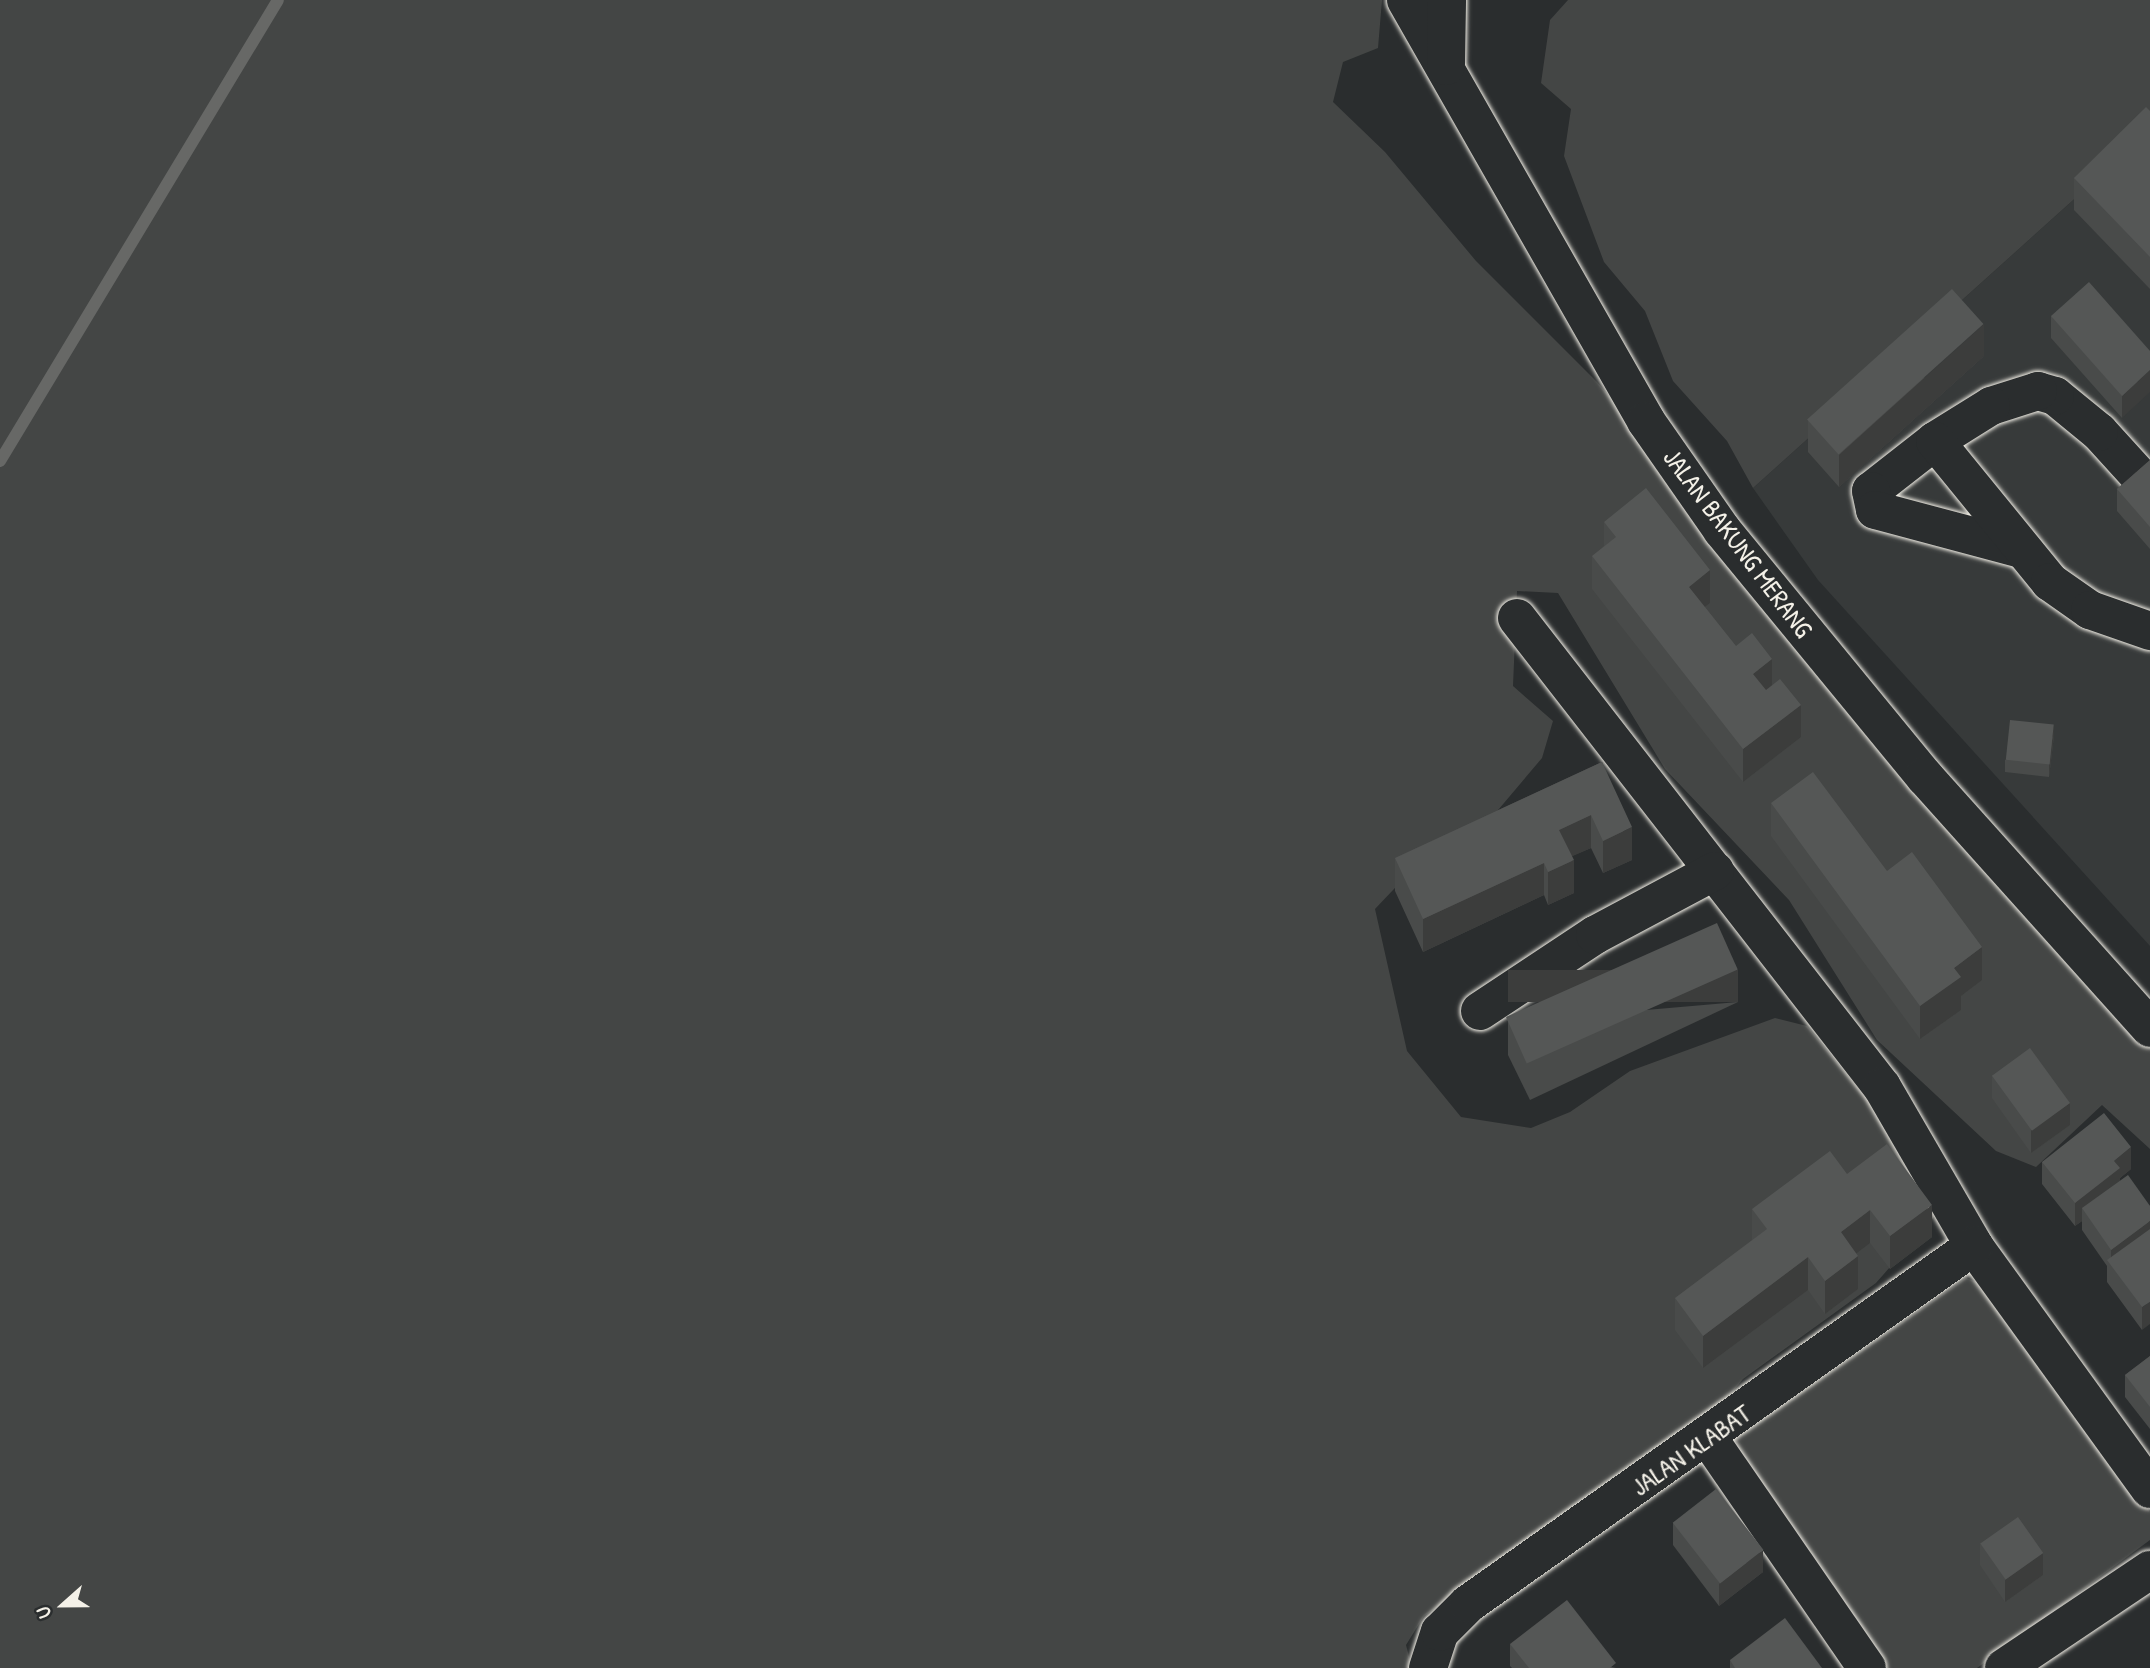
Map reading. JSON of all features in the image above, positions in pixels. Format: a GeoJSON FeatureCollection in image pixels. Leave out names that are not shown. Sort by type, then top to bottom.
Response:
{"type":"FeatureCollection","features":[{"type":"Feature","properties":{"kind":"street","name":"JALAN BAKUNG MERANG"},"geometry":{"type":"LineString","coordinates":[[1406,0],[1646,421],[1722,530],[1925,777],[2150,1028]]}},
{"type":"Feature","properties":{"kind":"street"},"geometry":{"type":"LineString","coordinates":[[1446,66],[1447,0]]}},
{"type":"Feature","properties":{"kind":"street"},"geometry":{"type":"LineString","coordinates":[[2018,548],[1875,509],[1871,491],[1935,441],[1991,406],[2038,391],[2055,396],[2099,432],[2150,488]]}},
{"type":"Feature","properties":{"kind":"street"},"geometry":{"type":"LineString","coordinates":[[1935,441],[2018,548],[2090,610],[2150,631]]}},
{"type":"Feature","properties":{"kind":"street"},"geometry":{"type":"LineString","coordinates":[[1517,618],[1882,1087],[1974,1246],[2150,1489]]}},
{"type":"Feature","properties":{"kind":"street"},"geometry":{"type":"LineString","coordinates":[[1480,1011],[1595,935],[1715,871]]}},
{"type":"Feature","properties":{"kind":"street","name":"JALAN KLABAT"},"geometry":{"type":"LineString","coordinates":[[1428,1668],[1440,1632],[1468,1604],[1709,1439],[1974,1246]]}},
{"type":"Feature","properties":{"kind":"street"},"geometry":{"type":"LineString","coordinates":[[1709,1439],[1867,1668]]}},
{"type":"Feature","properties":{"kind":"street"},"geometry":{"type":"LineString","coordinates":[[2004,1668],[2150,1570]]}},
{"type":"Feature","properties":{"kind":"shaded area"},"geometry":{"type":"Polygon","coordinates":[[[0,0],[1382,0],[1378,48],[1343,62],[1333,102],[1385,152],[1476,261],[1597,382],[2150,1036],[2150,1149],[2102,1105],[2036,1167],[1996,1151],[1877,1040],[1789,900],[1665,769],[1558,593],[1517,591],[1513,686],[1553,721],[1542,758],[1493,816],[1412,870],[1375,909],[1407,1051],[1461,1117],[1531,1128],[1570,1112],[1630,1071],[1775,1018],[1807,1026],[1877,1112],[1940,1210],[1876,1283],[1743,1379],[1709,1421],[1424,1616],[1406,1645],[1412,1668],[0,1668],[0,0]]]}},
{"type":"Feature","properties":{"kind":"shaded area"},"geometry":{"type":"Polygon","coordinates":[[[1568,0],[2150,0],[2150,131],[1753,488],[1727,441],[1673,381],[1645,311],[1604,262],[1564,156],[1571,109],[1541,83],[1550,20],[1568,0]]]}},
{"type":"Feature","properties":{"kind":"shaded area"},"geometry":{"type":"Polygon","coordinates":[[[2150,131],[2150,946],[1818,580],[1753,488],[2150,131]]]}},
{"type":"Feature","properties":{"kind":"shaded area"},"geometry":{"type":"Polygon","coordinates":[[[1966,1278],[1990,1287],[2150,1512],[2150,1540],[1977,1668],[1886,1668],[1738,1456],[1736,1438],[1966,1278]]]}},
{"type":"Feature","properties":{"kind":"building"},"geometry":{"type":"Polygon","coordinates":[[[2146,107],[2150,111],[2150,257],[2074,178],[2146,107]]]}},
{"type":"Feature","properties":{"kind":"building"},"geometry":{"type":"Polygon","coordinates":[[[2089,282],[2150,351],[2150,370],[2122,396],[2051,316],[2089,282]]]}},
{"type":"Feature","properties":{"kind":"building"},"geometry":{"type":"Polygon","coordinates":[[[1952,289],[1983,324],[1839,454],[1807,419],[1952,289]]]}},
{"type":"Feature","properties":{"kind":"building"},"geometry":{"type":"Polygon","coordinates":[[[2150,460],[2150,527],[2117,489],[2150,460]]]}},
{"type":"Feature","properties":{"kind":"building"},"geometry":{"type":"Polygon","coordinates":[[[1646,488],[1710,570],[1689,587],[1736,646],[1752,633],[1772,659],[1753,674],[1766,690],[1780,679],[1801,705],[1743,749],[1592,556],[1616,537],[1604,522],[1646,488]]]}},
{"type":"Feature","properties":{"kind":"building"},"geometry":{"type":"Polygon","coordinates":[[[2010,720],[2054,725],[2050,764],[2006,760],[2010,720]]]}},
{"type":"Feature","properties":{"kind":"building"},"geometry":{"type":"Polygon","coordinates":[[[1602,762],[1632,827],[1603,841],[1591,815],[1559,830],[1574,860],[1548,872],[1544,863],[1423,919],[1395,858],[1602,762]]]}},
{"type":"Feature","properties":{"kind":"building"},"geometry":{"type":"Polygon","coordinates":[[[1813,772],[1887,871],[1912,852],[1982,947],[1954,968],[1961,977],[1920,1006],[1771,803],[1813,772]]]}},
{"type":"Feature","properties":{"kind":"building"},"geometry":{"type":"Polygon","coordinates":[[[1717,923],[1738,970],[1527,1064],[1506,1017],[1717,923]]]}},
{"type":"Feature","properties":{"kind":"building"},"geometry":{"type":"Polygon","coordinates":[[[2030,1048],[2070,1103],[2032,1131],[1992,1076],[2030,1048]]]}},
{"type":"Feature","properties":{"kind":"building"},"geometry":{"type":"Polygon","coordinates":[[[2104,1113],[2131,1147],[2114,1161],[2120,1168],[2075,1203],[2042,1162],[2104,1113]]]}},
{"type":"Feature","properties":{"kind":"building"},"geometry":{"type":"Polygon","coordinates":[[[1887,1144],[1932,1205],[1890,1236],[1870,1210],[1841,1232],[1858,1256],[1825,1281],[1808,1257],[1703,1336],[1675,1298],[1767,1229],[1752,1209],[1830,1151],[1847,1174],[1887,1144]]]}},
{"type":"Feature","properties":{"kind":"building"},"geometry":{"type":"Polygon","coordinates":[[[2128,1175],[2150,1206],[2150,1221],[2111,1250],[2082,1208],[2128,1175]]]}},
{"type":"Feature","properties":{"kind":"building"},"geometry":{"type":"Polygon","coordinates":[[[2150,1229],[2150,1302],[2142,1307],[2107,1260],[2150,1229]]]}},
{"type":"Feature","properties":{"kind":"building"},"geometry":{"type":"Polygon","coordinates":[[[2150,1356],[2150,1407],[2125,1375],[2150,1356]]]}},
{"type":"Feature","properties":{"kind":"building"},"geometry":{"type":"Polygon","coordinates":[[[1716,1489],[1763,1550],[1720,1584],[1673,1523],[1716,1489]]]}},
{"type":"Feature","properties":{"kind":"building"},"geometry":{"type":"Polygon","coordinates":[[[2018,1517],[2043,1553],[2006,1579],[1980,1543],[2018,1517]]]}},
{"type":"Feature","properties":{"kind":"building"},"geometry":{"type":"Polygon","coordinates":[[[1567,1600],[1616,1663],[1610,1668],[1529,1668],[1510,1644],[1567,1600]]]}},
{"type":"Feature","properties":{"kind":"building"},"geometry":{"type":"Polygon","coordinates":[[[1785,1618],[1822,1668],[1735,1668],[1730,1660],[1785,1618]]]}},
{"type":"Feature","properties":{"kind":"waterway"},"geometry":{"type":"LineString","coordinates":[[0,461],[278,0]]}}]}
